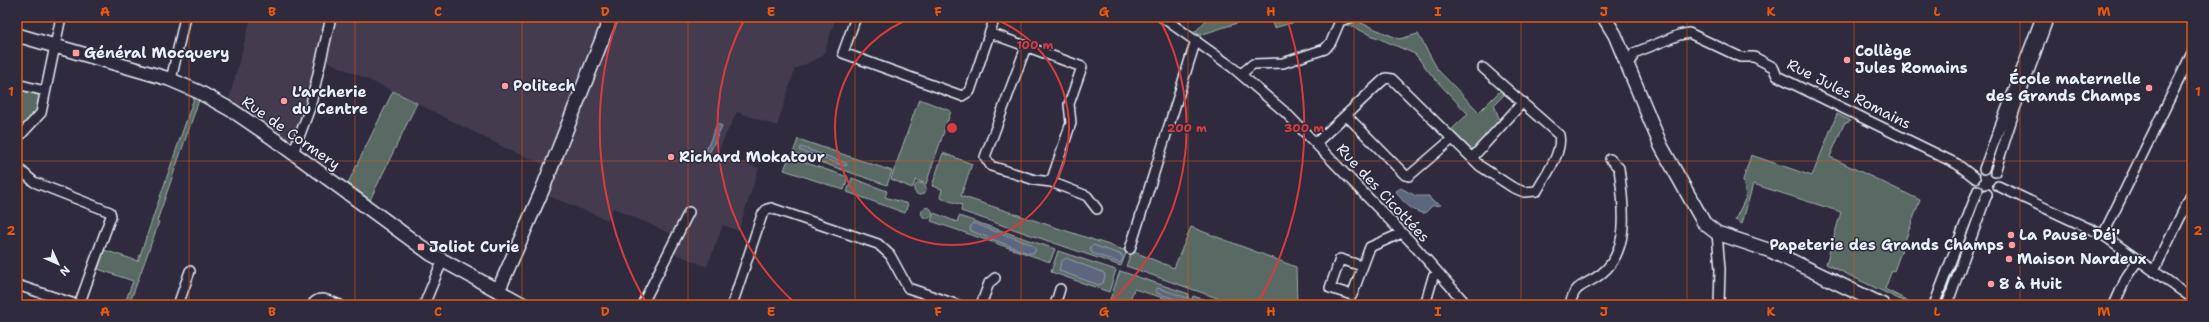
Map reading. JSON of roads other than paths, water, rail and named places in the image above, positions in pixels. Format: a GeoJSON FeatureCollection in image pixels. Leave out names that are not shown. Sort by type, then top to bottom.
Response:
{"type":"FeatureCollection","features":[{"type":"Feature","properties":{"kind":"main road"},"geometry":{"type":"LineString","coordinates":[[498,291],[541,193],[611,17]]}},
{"type":"Feature","properties":{"kind":"main road"},"geometry":{"type":"LineString","coordinates":[[1604,17],[1629,67],[1665,153],[1702,220],[1717,233],[1771,251],[1883,305]]}},
{"type":"Feature","properties":{"kind":"main road","name":"Rue de Cormery"},"geometry":{"type":"LineString","coordinates":[[17,35],[171,80],[199,92],[233,111],[443,261],[524,305]]}},
{"type":"Feature","properties":{"kind":"street"},"geometry":{"type":"LineString","coordinates":[[17,139],[41,113],[61,17]]}},
{"type":"Feature","properties":{"kind":"street"},"geometry":{"type":"LineString","coordinates":[[171,80],[185,17]]}},
{"type":"Feature","properties":{"kind":"street"},"geometry":{"type":"LineString","coordinates":[[293,153],[310,108],[331,17]]}},
{"type":"Feature","properties":{"kind":"street"},"geometry":{"type":"LineString","coordinates":[[856,17],[843,53],[962,96],[970,91],[995,17]]}},
{"type":"Feature","properties":{"kind":"street","name":"Rue des Cicottées"},"geometry":{"type":"LineString","coordinates":[[1162,17],[1196,40],[1241,74],[1286,114],[1316,143],[1402,233],[1467,305]]}},
{"type":"Feature","properties":{"kind":"street"},"geometry":{"type":"LineString","coordinates":[[1241,74],[1253,64],[1284,63],[1326,49],[1331,42],[1340,21],[1352,17]]}},
{"type":"Feature","properties":{"kind":"street"},"geometry":{"type":"LineString","coordinates":[[1934,305],[1978,190],[1975,178],[1984,169],[2041,17]]}},
{"type":"Feature","properties":{"kind":"street"},"geometry":{"type":"LineString","coordinates":[[1995,172],[2015,109],[2049,17]]}},
{"type":"Feature","properties":{"kind":"street"},"geometry":{"type":"LineString","coordinates":[[990,33],[1082,67],[1069,104],[1071,123],[1051,182]]}},
{"type":"Feature","properties":{"kind":"street","name":"Rue Jules Romains"},"geometry":{"type":"LineString","coordinates":[[1629,67],[1634,53],[1679,35],[1693,35],[1740,56],[1754,57],[1773,67],[1777,76],[1956,164],[1975,178]]}},
{"type":"Feature","properties":{"kind":"street"},"geometry":{"type":"LineString","coordinates":[[1130,249],[1196,40]]}},
{"type":"Feature","properties":{"kind":"street"},"geometry":{"type":"LineString","coordinates":[[1026,47],[985,157],[991,166],[1034,180],[1051,182],[1087,196],[1097,209]]}},
{"type":"Feature","properties":{"kind":"street"},"geometry":{"type":"LineString","coordinates":[[2103,235],[2189,69],[2192,53]]}},
{"type":"Feature","properties":{"kind":"street"},"geometry":{"type":"LineString","coordinates":[[1316,143],[1381,82],[1386,78],[1392,79],[1472,158],[1512,187],[1524,192],[1537,191],[1556,156],[1560,140],[1559,135],[1553,128],[1482,68]]}},
{"type":"Feature","properties":{"kind":"street"},"geometry":{"type":"LineString","coordinates":[[17,84],[45,91]]}},
{"type":"Feature","properties":{"kind":"street"},"geometry":{"type":"LineString","coordinates":[[1472,158],[1523,102]]}},
{"type":"Feature","properties":{"kind":"street"},"geometry":{"type":"LineString","coordinates":[[1346,115],[1405,174],[1409,176],[1452,139]]}},
{"type":"Feature","properties":{"kind":"street"},"geometry":{"type":"LineString","coordinates":[[1570,305],[1572,296],[1579,287],[1598,276],[1608,267],[1616,254],[1621,238],[1623,202],[1619,168],[1610,159]]}},
{"type":"Feature","properties":{"kind":"street"},"geometry":{"type":"LineString","coordinates":[[17,167],[34,182],[110,212],[111,216],[79,305],[17,285]]}},
{"type":"Feature","properties":{"kind":"street"},"geometry":{"type":"LineString","coordinates":[[1978,190],[1987,194],[1993,192],[1998,186],[1999,178],[1995,172],[1984,169]]}},
{"type":"Feature","properties":{"kind":"street"},"geometry":{"type":"LineString","coordinates":[[1998,186],[2103,235],[2192,298]]}},
{"type":"Feature","properties":{"kind":"street"},"geometry":{"type":"LineString","coordinates":[[2154,271],[2192,193]]}},
{"type":"Feature","properties":{"kind":"street"},"geometry":{"type":"LineString","coordinates":[[1947,305],[1987,194]]}},
{"type":"Feature","properties":{"kind":"street"},"geometry":{"type":"LineString","coordinates":[[732,305],[762,215],[767,209],[771,208],[882,246],[890,255],[908,288],[958,305]]}},
{"type":"Feature","properties":{"kind":"street"},"geometry":{"type":"LineString","coordinates":[[642,305],[689,212]]}},
{"type":"Feature","properties":{"kind":"street"},"geometry":{"type":"LineString","coordinates":[[1362,266],[1370,247],[1402,233]]}},
{"type":"Feature","properties":{"kind":"street"},"geometry":{"type":"LineString","coordinates":[[1717,233],[1720,269],[1719,305]]}},
{"type":"Feature","properties":{"kind":"street"},"geometry":{"type":"LineString","coordinates":[[2114,305],[2127,276],[2138,260]]}},
{"type":"Feature","properties":{"kind":"street"},"geometry":{"type":"LineString","coordinates":[[424,305],[443,261]]}},
{"type":"Feature","properties":{"kind":"street"},"geometry":{"type":"LineString","coordinates":[[178,305],[190,271]]}},
{"type":"Feature","properties":{"kind":"street"},"geometry":{"type":"LineString","coordinates":[[1425,305],[1433,278],[1438,273]]}},
{"type":"Feature","properties":{"kind":"street"},"geometry":{"type":"LineString","coordinates":[[981,305],[989,283],[995,278]]}},
{"type":"Feature","properties":{"kind":"street"},"geometry":{"type":"LineString","coordinates":[[1055,305],[1060,289]]}},
{"type":"Feature","properties":{"kind":"street"},"geometry":{"type":"LineString","coordinates":[[312,305],[316,300],[321,298],[340,305]]}},
{"type":"Feature","properties":{"kind":"water"},"geometry":{"type":"Polygon","coordinates":[[[717,124],[722,126],[710,152],[705,153],[717,124]]]}},
{"type":"Feature","properties":{"kind":"water"},"geometry":{"type":"Polygon","coordinates":[[[801,147],[846,163],[847,165],[845,166],[799,150],[801,147]]]}},
{"type":"Feature","properties":{"kind":"water"},"geometry":{"type":"Polygon","coordinates":[[[1401,188],[1416,196],[1429,196],[1432,201],[1441,205],[1432,206],[1425,213],[1421,213],[1408,206],[1398,195],[1396,191],[1401,188]]]}},
{"type":"Feature","properties":{"kind":"water"},"geometry":{"type":"Polygon","coordinates":[[[973,223],[1031,244],[1036,250],[1034,253],[1028,253],[971,231],[970,228],[973,223]]]}},
{"type":"Feature","properties":{"kind":"water"},"geometry":{"type":"Polygon","coordinates":[[[1093,245],[1122,255],[1123,259],[1120,263],[1092,253],[1090,247],[1093,245]]]}},
{"type":"Feature","properties":{"kind":"water"},"geometry":{"type":"Polygon","coordinates":[[[1066,258],[1104,273],[1105,276],[1103,283],[1099,285],[1059,271],[1061,262],[1066,258]]]}},
{"type":"Feature","properties":{"kind":"water"},"geometry":{"type":"Polygon","coordinates":[[[1158,288],[1208,305],[1192,305],[1157,293],[1155,290],[1158,288]]]}},
{"type":"Feature","properties":{"kind":"place","name":"Général Mocquery"},"geometry":{"type":"Point","coordinates":[76,53]}},
{"type":"Feature","properties":{"kind":"place","name":"Collège Jules Romains"},"geometry":{"type":"Point","coordinates":[1847,60]}},
{"type":"Feature","properties":{"kind":"place","name":"Politech"},"geometry":{"type":"Point","coordinates":[505,86]}},
{"type":"Feature","properties":{"kind":"place","name":"École maternelle des Grands Champs"},"geometry":{"type":"Point","coordinates":[2149,88]}},
{"type":"Feature","properties":{"kind":"place","name":"L'archerie du Centre"},"geometry":{"type":"Point","coordinates":[284,101]}},
{"type":"Feature","properties":{"kind":"place","name":"Richard Mokatour"},"geometry":{"type":"Point","coordinates":[671,157]}},
{"type":"Feature","properties":{"kind":"place","name":"La Pause Déj'"},"geometry":{"type":"Point","coordinates":[2011,235]}},
{"type":"Feature","properties":{"kind":"place","name":"Papeterie des Grands Champs"},"geometry":{"type":"Point","coordinates":[2012,245]}},
{"type":"Feature","properties":{"kind":"place","name":"Joliot Curie"},"geometry":{"type":"Point","coordinates":[421,247]}},
{"type":"Feature","properties":{"kind":"place","name":"Maison Nardeux"},"geometry":{"type":"Point","coordinates":[2009,259]}},
{"type":"Feature","properties":{"kind":"place","name":"8 à Huit"},"geometry":{"type":"Point","coordinates":[1991,284]}}]}
